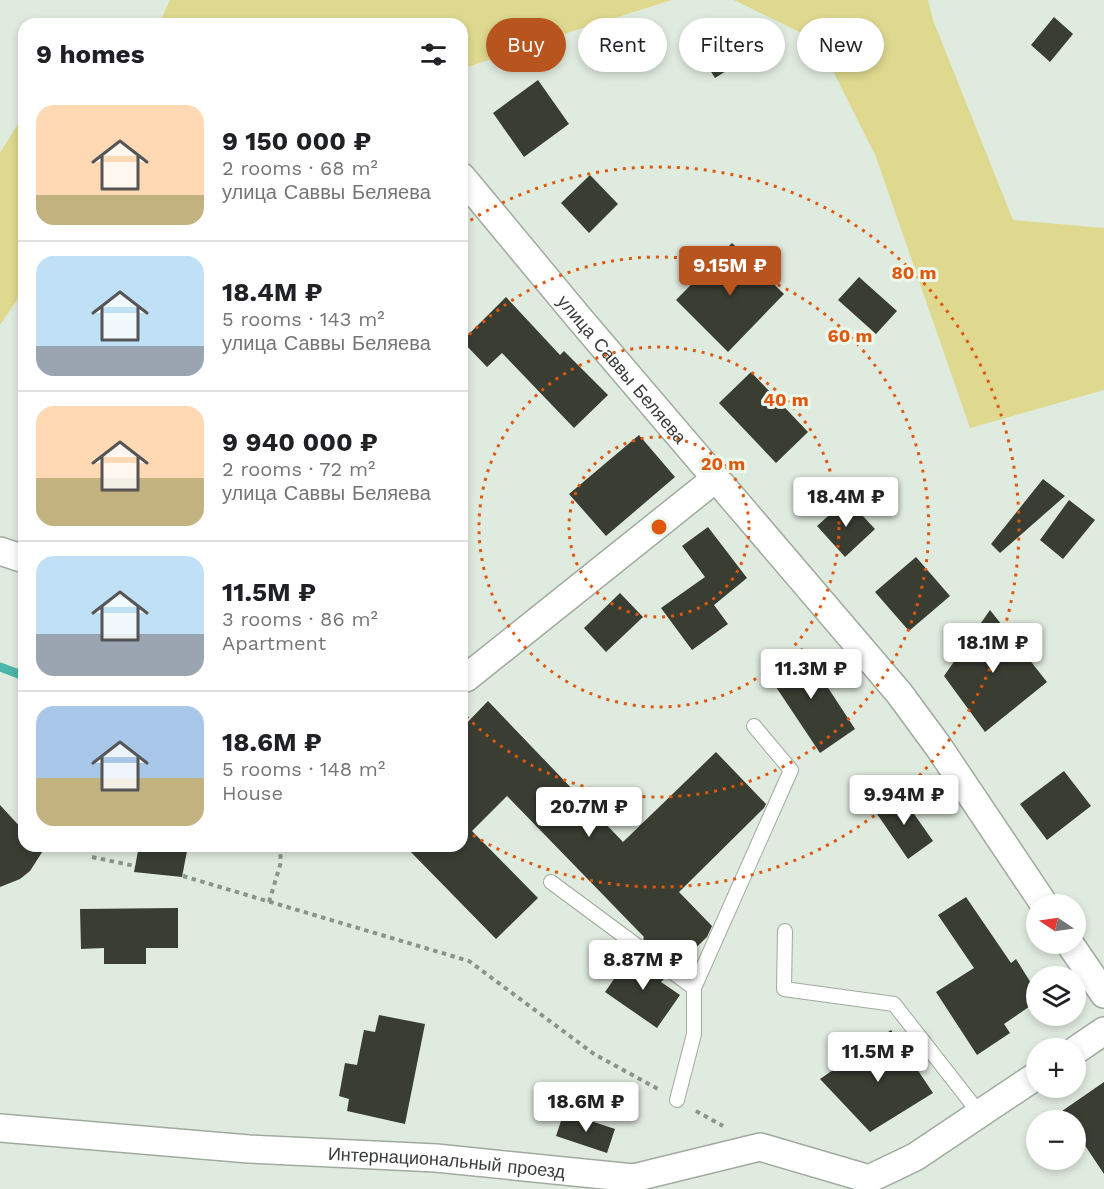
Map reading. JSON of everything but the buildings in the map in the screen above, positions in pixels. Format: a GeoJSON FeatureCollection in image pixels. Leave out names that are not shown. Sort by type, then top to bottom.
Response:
{"type":"FeatureCollection","features":[{"type":"Feature","properties":{"kind":"street","name":"улица Саввы Беляева"},"geometry":{"type":"LineString","coordinates":[[468,184],[899,693],[938,746],[1037,894]]}},
{"type":"Feature","properties":{"kind":"street"},"geometry":{"type":"LineString","coordinates":[[468,676],[716,479]]}},
{"type":"Feature","properties":{"kind":"street"},"geometry":{"type":"LineString","coordinates":[[0,551],[18,557]]}},
{"type":"Feature","properties":{"kind":"street"},"geometry":{"type":"LineString","coordinates":[[1077,954],[1104,994]]}},
{"type":"Feature","properties":{"kind":"street"},"geometry":{"type":"LineString","coordinates":[[1086,1043],[1104,1031]]}},
{"type":"Feature","properties":{"kind":"street"},"geometry":{"type":"LineString","coordinates":[[760,1147],[866,1184],[915,1157],[1026,1083]]}},
{"type":"Feature","properties":{"kind":"street","name":"Интернациональный проезд"},"geometry":{"type":"LineString","coordinates":[[0,1128],[249,1149],[436,1158],[633,1178],[760,1147]]}},
{"type":"Feature","properties":{"kind":"lane"},"geometry":{"type":"LineString","coordinates":[[677,1100],[694,1034],[694,988],[791,770],[754,726]]}},
{"type":"Feature","properties":{"kind":"lane"},"geometry":{"type":"LineString","coordinates":[[551,882],[694,988]]}},
{"type":"Feature","properties":{"kind":"lane"},"geometry":{"type":"LineString","coordinates":[[786,931],[784,989],[894,1004],[980,1114]]}},
{"type":"Feature","properties":{"kind":"path"},"geometry":{"type":"LineString","coordinates":[[269,902],[280,862],[280,852]]}},
{"type":"Feature","properties":{"kind":"path"},"geometry":{"type":"LineString","coordinates":[[92,857],[135,866]]}},
{"type":"Feature","properties":{"kind":"path"},"geometry":{"type":"LineString","coordinates":[[183,876],[469,961],[594,1054],[760,1147]]}},
{"type":"Feature","properties":{"kind":"shaded area"},"geometry":{"type":"Polygon","coordinates":[[[170,0],[672,0],[615,18],[578,18],[578,29],[566,33],[566,18],[486,18],[486,61],[468,67],[468,18],[162,18],[170,0]]]}},
{"type":"Feature","properties":{"kind":"shaded area"},"geometry":{"type":"Polygon","coordinates":[[[734,0],[928,0],[933,20],[1013,220],[1104,228],[1104,390],[970,428],[876,157],[834,72],[884,72],[884,18],[797,18],[797,31],[785,25],[785,18],[771,18],[734,0]]]}},
{"type":"Feature","properties":{"kind":"shaded area"},"geometry":{"type":"Polygon","coordinates":[[[18,124],[18,299],[0,325],[0,153],[18,124]]]}},
{"type":"Feature","properties":{"kind":"waterway"},"geometry":{"type":"LineString","coordinates":[[0,667],[18,674]]}}]}
